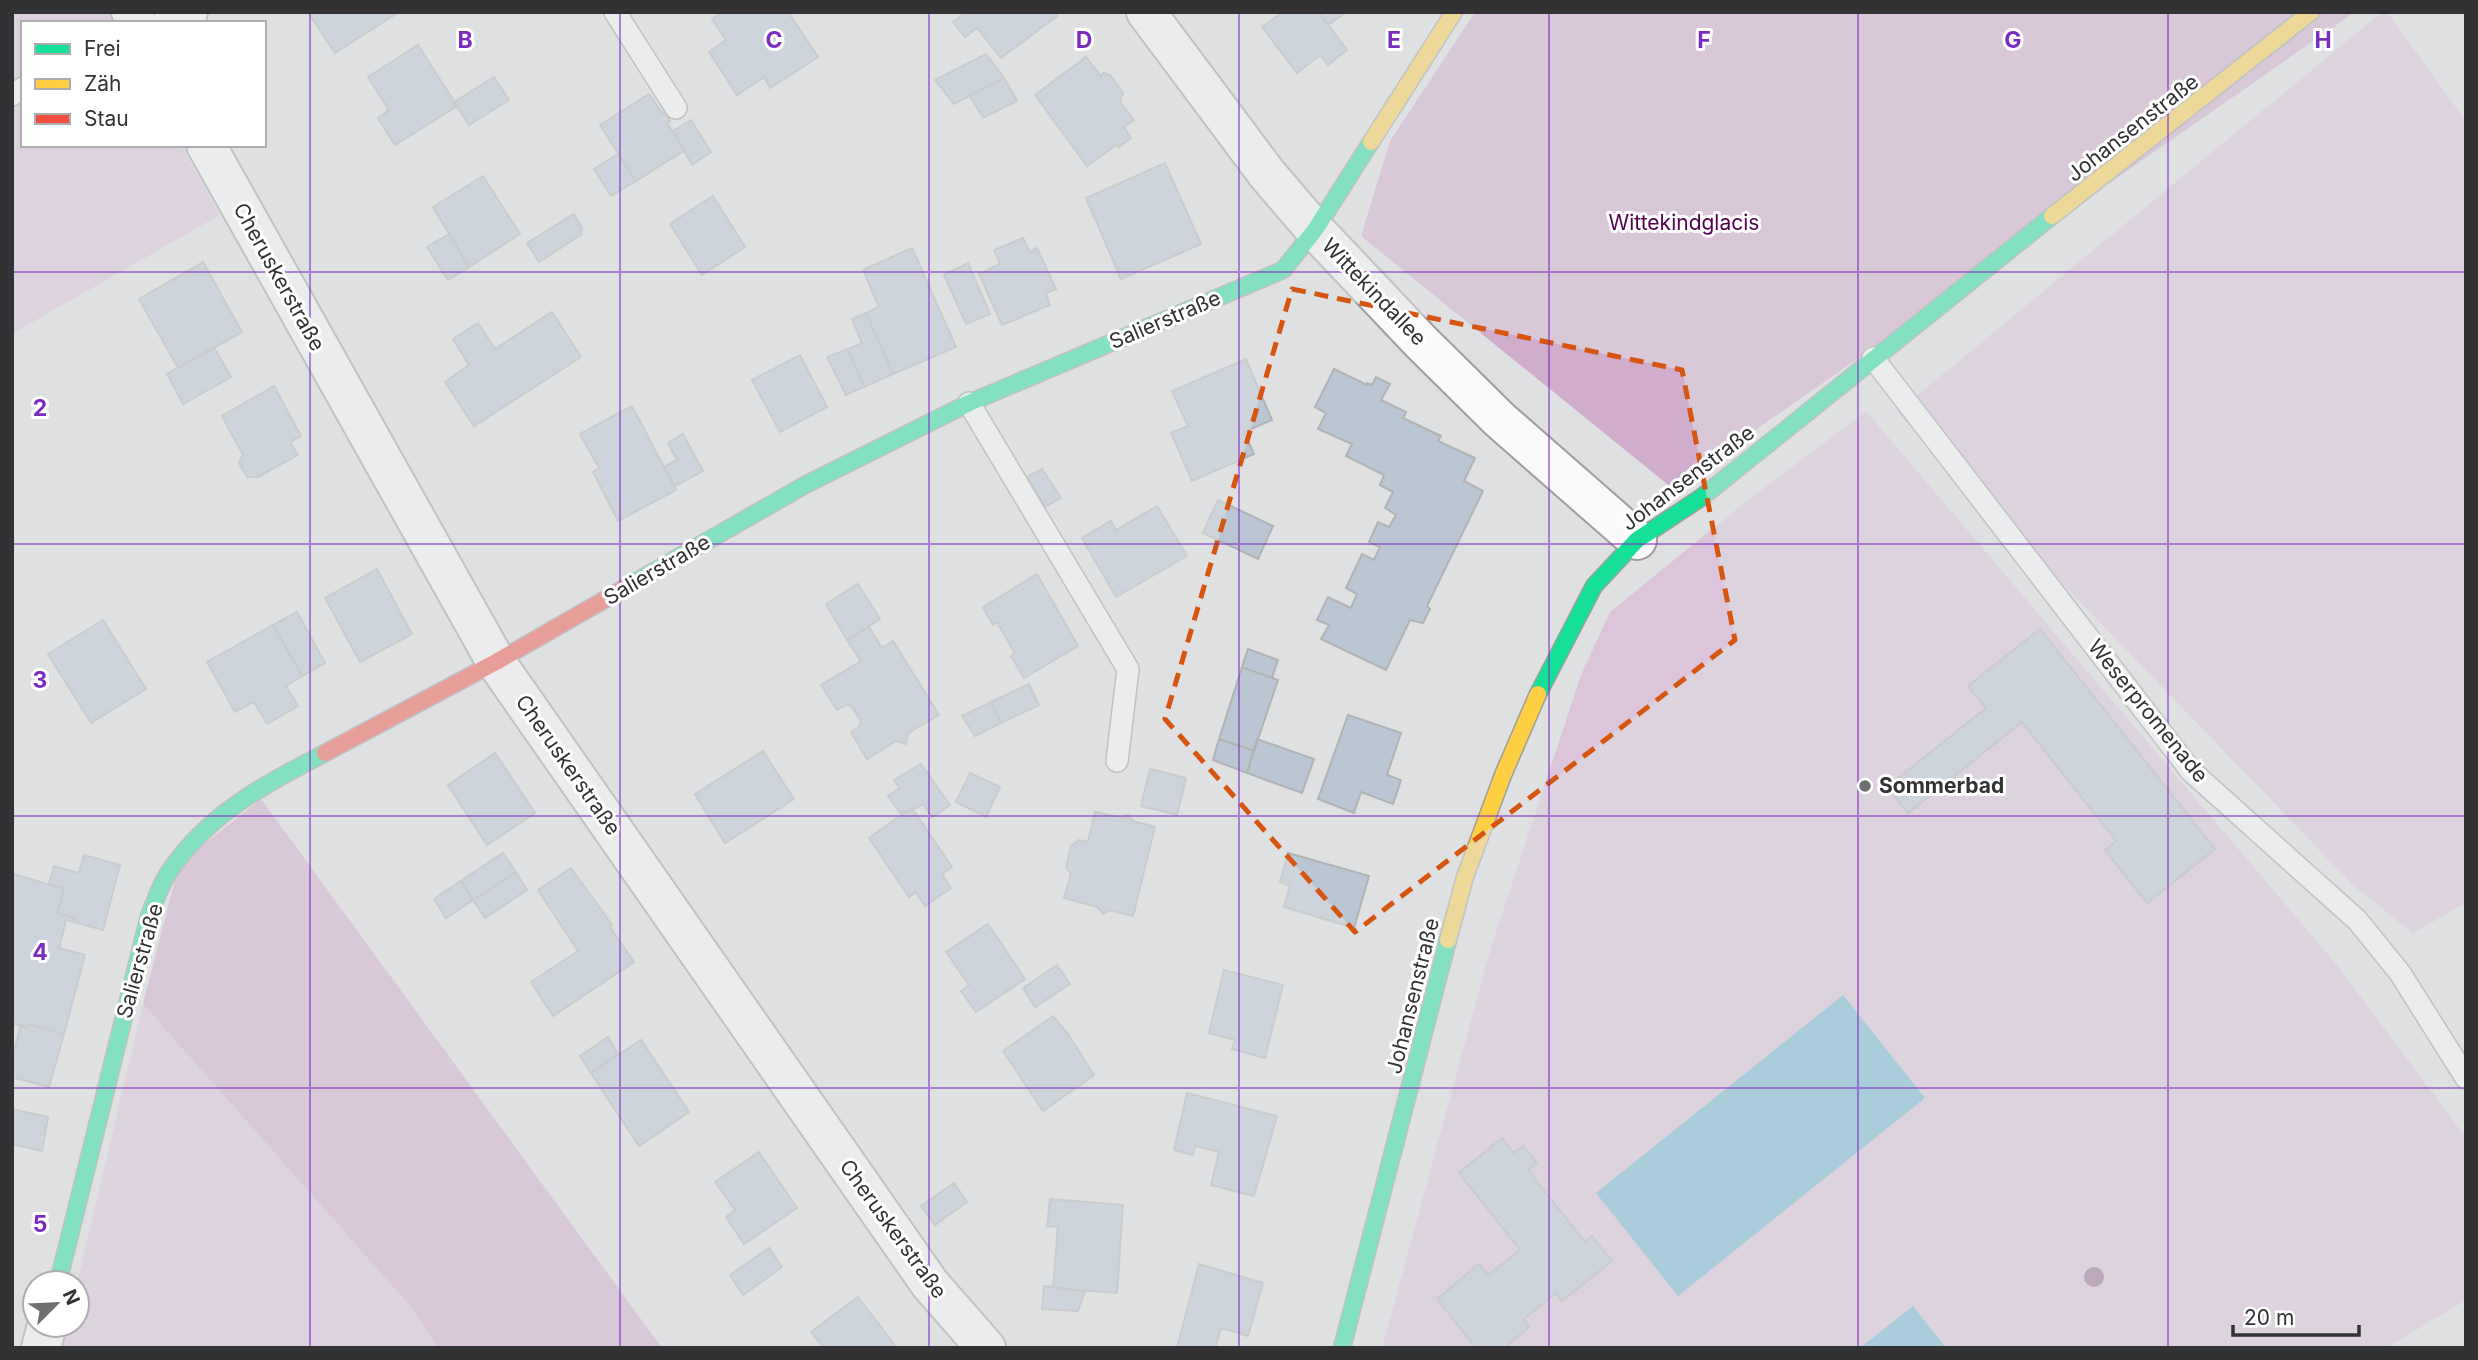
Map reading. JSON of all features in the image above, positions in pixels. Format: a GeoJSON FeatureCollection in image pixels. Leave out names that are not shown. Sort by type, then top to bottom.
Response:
{"type":"FeatureCollection","features":[{"type":"Feature","properties":{"kind":"street","name":"Wittekindallee"},"geometry":{"type":"LineString","coordinates":[[1146,12],[1267,174],[1315,230],[1421,342],[1500,420],[1637,540]]}},
{"type":"Feature","properties":{"kind":"street","name":"Salierstraße"},"geometry":{"type":"LineString","coordinates":[[61,1269],[149,916],[167,874],[215,819],[243,798],[496,662],[805,485],[969,403],[1283,270],[1315,230],[1454,12]]}},
{"type":"Feature","properties":{"kind":"street","name":"Johansenstraße"},"geometry":{"type":"LineString","coordinates":[[1342,1348],[1465,877],[1503,775],[1541,686],[1594,586],[1637,540],[1702,497],[1873,358],[2311,12]]}},
{"type":"Feature","properties":{"kind":"street","name":"Cheruskerstraße"},"geometry":{"type":"LineString","coordinates":[[206,147],[496,662],[930,1284],[986,1348]]}},
{"type":"Feature","properties":{"kind":"lane"},"geometry":{"type":"LineString","coordinates":[[615,12],[677,108]]}},
{"type":"Feature","properties":{"kind":"lane","name":"Weserpromenade"},"geometry":{"type":"LineString","coordinates":[[1873,358],[2191,771],[2357,920],[2400,973],[2466,1078]]}},
{"type":"Feature","properties":{"kind":"lane"},"geometry":{"type":"LineString","coordinates":[[969,403],[1128,669],[1117,761]]}},
{"type":"Feature","properties":{"kind":"highlighted area"},"geometry":{"type":"Polygon","coordinates":[[[1292,289],[1682,370],[1735,640],[1355,932],[1165,719],[1292,289]]]}},
{"type":"Feature","properties":{"kind":"shaded area"},"geometry":{"type":"Polygon","coordinates":[[[12,12],[108,12],[113,21],[21,21],[21,147],[182,147],[220,215],[12,334],[12,12]]]}},
{"type":"Feature","properties":{"kind":"shaded area"},"geometry":{"type":"Polygon","coordinates":[[[2382,12],[2387,12],[2466,121],[2466,903],[2413,933],[2354,886],[1897,412],[2382,12]]]}},
{"type":"Feature","properties":{"kind":"shaded area","name":"Sommerbad"},"geometry":{"type":"Polygon","coordinates":[[[1866,411],[2337,965],[2466,1138],[2466,1300],[2386,1348],[1382,1348],[1491,947],[1581,675],[1610,612],[1749,499],[1866,411]]]}},
{"type":"Feature","properties":{"kind":"shaded area"},"geometry":{"type":"Polygon","coordinates":[[[143,1004],[410,1306],[438,1348],[58,1348],[60,1339],[91,1339],[91,1269],[80,1269],[143,1004]]]}},
{"type":"Feature","properties":{"kind":"green space","name":"Wittekindglacis"},"geometry":{"type":"Polygon","coordinates":[[[1475,12],[2355,12],[1672,488],[1361,236],[1390,141],[1475,12]]]}},
{"type":"Feature","properties":{"kind":"green space"},"geometry":{"type":"Polygon","coordinates":[[[261,799],[662,1348],[438,1348],[410,1306],[143,1004],[179,864],[261,799]]]}},
{"type":"Feature","properties":{"kind":"water"},"geometry":{"type":"Polygon","coordinates":[[[1843,995],[1925,1098],[1678,1296],[1596,1193],[1843,995]]]}},
{"type":"Feature","properties":{"kind":"water"},"geometry":{"type":"Polygon","coordinates":[[[1913,1306],[1946,1348],[1860,1348],[1913,1306]]]}},
{"type":"Feature","properties":{"kind":"building"},"geometry":{"type":"Polygon","coordinates":[[[308,12],[399,12],[335,53],[308,12]]]}},
{"type":"Feature","properties":{"kind":"building"},"geometry":{"type":"Polygon","coordinates":[[[722,12],[788,12],[818,57],[770,88],[764,77],[737,95],[709,52],[726,40],[712,19],[722,12]]]}},
{"type":"Feature","properties":{"kind":"building"},"geometry":{"type":"Polygon","coordinates":[[[966,12],[1054,12],[1057,16],[1001,58],[977,28],[965,37],[953,22],[966,12]]]}},
{"type":"Feature","properties":{"kind":"building"},"geometry":{"type":"Polygon","coordinates":[[[1283,12],[1319,12],[1347,50],[1328,65],[1320,55],[1297,73],[1262,27],[1283,12]]]}},
{"type":"Feature","properties":{"kind":"building"},"geometry":{"type":"Polygon","coordinates":[[[1319,12],[1345,12],[1345,13],[1328,25],[1319,12]]]}},
{"type":"Feature","properties":{"kind":"building"},"geometry":{"type":"Polygon","coordinates":[[[418,45],[457,106],[395,145],[378,118],[389,110],[368,77],[418,45]]]}},
{"type":"Feature","properties":{"kind":"building"},"geometry":{"type":"Polygon","coordinates":[[[986,54],[1004,78],[954,104],[935,80],[986,54]]]}},
{"type":"Feature","properties":{"kind":"building"},"geometry":{"type":"Polygon","coordinates":[[[1086,57],[1101,76],[1103,73],[1110,75],[1123,93],[1120,102],[1134,120],[1124,127],[1131,138],[1119,147],[1116,145],[1087,166],[1035,95],[1086,57]]]}},
{"type":"Feature","properties":{"kind":"building"},"geometry":{"type":"Polygon","coordinates":[[[494,77],[509,100],[469,125],[454,102],[494,77]]]}},
{"type":"Feature","properties":{"kind":"building"},"geometry":{"type":"Polygon","coordinates":[[[1004,78],[1017,101],[983,118],[970,96],[1004,78]]]}},
{"type":"Feature","properties":{"kind":"building"},"geometry":{"type":"Polygon","coordinates":[[[649,94],[670,121],[667,123],[685,150],[636,181],[600,125],[649,94]]]}},
{"type":"Feature","properties":{"kind":"building"},"geometry":{"type":"Polygon","coordinates":[[[691,120],[711,152],[692,165],[673,131],[691,120]]]}},
{"type":"Feature","properties":{"kind":"building"},"geometry":{"type":"Polygon","coordinates":[[[618,154],[636,181],[611,196],[594,169],[618,154]]]}},
{"type":"Feature","properties":{"kind":"building"},"geometry":{"type":"Polygon","coordinates":[[[1165,163],[1201,244],[1121,279],[1086,198],[1165,163]]]}},
{"type":"Feature","properties":{"kind":"building"},"geometry":{"type":"Polygon","coordinates":[[[483,176],[520,234],[469,267],[433,207],[483,176]]]}},
{"type":"Feature","properties":{"kind":"building"},"geometry":{"type":"Polygon","coordinates":[[[713,196],[745,247],[702,275],[670,224],[713,196]]]}},
{"type":"Feature","properties":{"kind":"building"},"geometry":{"type":"Polygon","coordinates":[[[574,214],[582,228],[581,235],[539,262],[527,243],[574,214]]]}},
{"type":"Feature","properties":{"kind":"building"},"geometry":{"type":"Polygon","coordinates":[[[449,234],[469,267],[448,280],[427,247],[449,234]]]}},
{"type":"Feature","properties":{"kind":"building"},"geometry":{"type":"Polygon","coordinates":[[[1023,238],[1030,252],[1037,248],[1056,289],[1046,293],[1050,305],[1002,325],[979,274],[1000,264],[994,250],[1023,238]]]}},
{"type":"Feature","properties":{"kind":"building"},"geometry":{"type":"Polygon","coordinates":[[[912,248],[956,347],[893,374],[866,313],[879,307],[863,270],[912,248]]]}},
{"type":"Feature","properties":{"kind":"building"},"geometry":{"type":"Polygon","coordinates":[[[203,262],[242,332],[178,368],[139,299],[203,262]]]}},
{"type":"Feature","properties":{"kind":"building"},"geometry":{"type":"Polygon","coordinates":[[[968,263],[990,314],[966,324],[944,275],[968,263]]]}},
{"type":"Feature","properties":{"kind":"building"},"geometry":{"type":"Polygon","coordinates":[[[552,312],[581,357],[474,426],[445,382],[469,365],[453,339],[478,323],[495,349],[552,312]]]}},
{"type":"Feature","properties":{"kind":"building"},"geometry":{"type":"Polygon","coordinates":[[[866,313],[893,374],[864,387],[848,349],[862,343],[852,319],[866,313]]]}},
{"type":"Feature","properties":{"kind":"building"},"geometry":{"type":"Polygon","coordinates":[[[214,347],[231,377],[183,404],[167,374],[214,347]]]}},
{"type":"Feature","properties":{"kind":"building"},"geometry":{"type":"Polygon","coordinates":[[[848,349],[864,387],[846,395],[827,357],[848,349]]]}},
{"type":"Feature","properties":{"kind":"building"},"geometry":{"type":"Polygon","coordinates":[[[800,355],[827,407],[780,432],[752,380],[800,355]]]}},
{"type":"Feature","properties":{"kind":"building"},"geometry":{"type":"Polygon","coordinates":[[[1246,359],[1272,420],[1244,432],[1254,454],[1192,481],[1171,433],[1188,426],[1172,391],[1246,359]]]}},
{"type":"Feature","properties":{"kind":"building"},"geometry":{"type":"Polygon","coordinates":[[[1334,369],[1367,385],[1372,385],[1376,377],[1390,384],[1381,400],[1406,412],[1403,418],[1441,436],[1438,441],[1475,458],[1464,481],[1483,491],[1427,606],[1430,609],[1423,623],[1410,620],[1386,670],[1321,639],[1329,625],[1317,620],[1328,597],[1351,608],[1357,594],[1346,588],[1362,554],[1374,560],[1380,547],[1369,542],[1378,522],[1389,527],[1396,515],[1385,508],[1393,492],[1380,485],[1384,475],[1346,456],[1352,444],[1318,429],[1326,413],[1315,407],[1334,369]]]}},
{"type":"Feature","properties":{"kind":"building"},"geometry":{"type":"Polygon","coordinates":[[[274,386],[301,436],[290,442],[298,455],[258,477],[247,477],[239,463],[243,455],[222,416],[274,386]]]}},
{"type":"Feature","properties":{"kind":"building"},"geometry":{"type":"Polygon","coordinates":[[[632,406],[676,490],[618,521],[593,472],[599,468],[580,434],[632,406]]]}},
{"type":"Feature","properties":{"kind":"building"},"geometry":{"type":"Polygon","coordinates":[[[683,434],[703,471],[675,486],[664,467],[677,460],[668,443],[683,434]]]}},
{"type":"Feature","properties":{"kind":"building"},"geometry":{"type":"Polygon","coordinates":[[[1042,469],[1061,498],[1045,507],[1027,477],[1042,469]]]}},
{"type":"Feature","properties":{"kind":"building"},"geometry":{"type":"Polygon","coordinates":[[[1218,500],[1273,526],[1258,559],[1203,533],[1218,500]]]}},
{"type":"Feature","properties":{"kind":"building"},"geometry":{"type":"Polygon","coordinates":[[[1157,506],[1187,556],[1116,597],[1082,538],[1111,521],[1116,530],[1157,506]]]}},
{"type":"Feature","properties":{"kind":"building"},"geometry":{"type":"Polygon","coordinates":[[[377,569],[412,634],[360,662],[325,598],[377,569]]]}},
{"type":"Feature","properties":{"kind":"building"},"geometry":{"type":"Polygon","coordinates":[[[1037,574],[1078,646],[1024,678],[1011,656],[1015,653],[997,622],[993,625],[983,607],[1037,574]]]}},
{"type":"Feature","properties":{"kind":"building"},"geometry":{"type":"Polygon","coordinates":[[[858,584],[880,619],[847,640],[826,604],[858,584]]]}},
{"type":"Feature","properties":{"kind":"building"},"geometry":{"type":"Polygon","coordinates":[[[297,612],[325,663],[302,676],[273,625],[297,612]]]}},
{"type":"Feature","properties":{"kind":"building"},"geometry":{"type":"Polygon","coordinates":[[[103,620],[146,689],[91,723],[48,654],[103,620]]]}},
{"type":"Feature","properties":{"kind":"building"},"geometry":{"type":"Polygon","coordinates":[[[273,625],[302,676],[286,686],[298,706],[267,724],[254,702],[235,712],[207,662],[273,625]]]}},
{"type":"Feature","properties":{"kind":"building"},"geometry":{"type":"Polygon","coordinates":[[[869,627],[882,648],[893,641],[939,715],[908,733],[906,744],[896,741],[867,759],[851,732],[859,727],[861,721],[851,706],[846,705],[837,710],[821,685],[861,661],[847,640],[869,627]]]}},
{"type":"Feature","properties":{"kind":"building"},"geometry":{"type":"Polygon","coordinates":[[[2040,629],[2215,849],[2147,903],[2105,850],[2116,841],[2022,722],[1908,813],[1887,787],[1986,708],[1968,686],[2040,629]]]}},
{"type":"Feature","properties":{"kind":"building"},"geometry":{"type":"Polygon","coordinates":[[[1248,649],[1278,660],[1272,678],[1242,667],[1248,649]]]}},
{"type":"Feature","properties":{"kind":"building"},"geometry":{"type":"Polygon","coordinates":[[[1242,667],[1278,680],[1254,751],[1219,739],[1242,667]]]}},
{"type":"Feature","properties":{"kind":"building"},"geometry":{"type":"Polygon","coordinates":[[[1029,684],[1039,705],[1001,723],[991,702],[1029,684]]]}},
{"type":"Feature","properties":{"kind":"building"},"geometry":{"type":"Polygon","coordinates":[[[991,702],[1001,723],[975,736],[962,716],[991,702]]]}},
{"type":"Feature","properties":{"kind":"building"},"geometry":{"type":"Polygon","coordinates":[[[1348,715],[1401,733],[1387,775],[1401,780],[1393,804],[1361,792],[1354,813],[1318,799],[1348,715]]]}},
{"type":"Feature","properties":{"kind":"building"},"geometry":{"type":"Polygon","coordinates":[[[1219,739],[1254,751],[1247,773],[1213,760],[1219,739]]]}},
{"type":"Feature","properties":{"kind":"building"},"geometry":{"type":"Polygon","coordinates":[[[1257,739],[1314,759],[1302,793],[1247,773],[1257,739]]]}},
{"type":"Feature","properties":{"kind":"building"},"geometry":{"type":"Polygon","coordinates":[[[763,751],[794,799],[725,843],[695,794],[763,751]]]}},
{"type":"Feature","properties":{"kind":"building"},"geometry":{"type":"Polygon","coordinates":[[[495,753],[535,813],[487,845],[448,785],[495,753]]]}},
{"type":"Feature","properties":{"kind":"building"},"geometry":{"type":"Polygon","coordinates":[[[921,764],[950,805],[932,817],[923,804],[902,815],[888,796],[900,788],[894,780],[921,764]]]}},
{"type":"Feature","properties":{"kind":"building"},"geometry":{"type":"Polygon","coordinates":[[[1150,769],[1186,778],[1177,815],[1141,806],[1150,769]]]}},
{"type":"Feature","properties":{"kind":"building"},"geometry":{"type":"Polygon","coordinates":[[[970,773],[1000,787],[986,817],[956,802],[970,773]]]}},
{"type":"Feature","properties":{"kind":"building"},"geometry":{"type":"Polygon","coordinates":[[[912,808],[952,867],[942,874],[951,888],[925,906],[916,892],[909,897],[869,838],[912,808]]]}},
{"type":"Feature","properties":{"kind":"building"},"geometry":{"type":"Polygon","coordinates":[[[1095,812],[1122,818],[1128,815],[1133,821],[1155,827],[1133,916],[1110,910],[1103,914],[1098,907],[1064,898],[1071,874],[1066,867],[1071,846],[1079,840],[1088,842],[1095,812]]]}},
{"type":"Feature","properties":{"kind":"building"},"geometry":{"type":"Polygon","coordinates":[[[503,853],[516,872],[473,900],[461,881],[503,853]]]}},
{"type":"Feature","properties":{"kind":"building"},"geometry":{"type":"Polygon","coordinates":[[[1288,853],[1369,876],[1354,928],[1284,907],[1290,886],[1280,882],[1288,853]]]}},
{"type":"Feature","properties":{"kind":"building"},"geometry":{"type":"Polygon","coordinates":[[[84,855],[120,865],[103,930],[74,922],[75,918],[57,913],[64,889],[49,884],[54,866],[79,873],[84,855]]]}},
{"type":"Feature","properties":{"kind":"building"},"geometry":{"type":"Polygon","coordinates":[[[571,868],[612,925],[610,927],[634,962],[553,1016],[531,982],[578,951],[538,890],[571,868]]]}},
{"type":"Feature","properties":{"kind":"building"},"geometry":{"type":"Polygon","coordinates":[[[516,872],[527,890],[485,918],[473,900],[516,872]]]}},
{"type":"Feature","properties":{"kind":"building"},"geometry":{"type":"Polygon","coordinates":[[[13,874],[64,889],[57,913],[75,918],[74,922],[66,920],[59,948],[85,955],[64,1034],[27,1024],[26,1027],[12,1023],[13,874]]]}},
{"type":"Feature","properties":{"kind":"building"},"geometry":{"type":"Polygon","coordinates":[[[461,881],[473,900],[446,918],[434,899],[461,881]]]}},
{"type":"Feature","properties":{"kind":"building"},"geometry":{"type":"Polygon","coordinates":[[[988,924],[1025,979],[976,1012],[961,991],[969,985],[946,952],[988,924]]]}},
{"type":"Feature","properties":{"kind":"building"},"geometry":{"type":"Polygon","coordinates":[[[1057,965],[1070,984],[1035,1007],[1023,988],[1057,965]]]}},
{"type":"Feature","properties":{"kind":"building"},"geometry":{"type":"Polygon","coordinates":[[[1224,970],[1283,985],[1265,1058],[1232,1049],[1235,1040],[1209,1033],[1224,970]]]}},
{"type":"Feature","properties":{"kind":"building"},"geometry":{"type":"Polygon","coordinates":[[[1053,1016],[1094,1075],[1043,1111],[1003,1051],[1053,1016]]]}},
{"type":"Feature","properties":{"kind":"building"},"geometry":{"type":"Polygon","coordinates":[[[27,1024],[64,1034],[49,1087],[12,1077],[12,1059],[21,1025],[26,1027],[27,1024]]]}},
{"type":"Feature","properties":{"kind":"building"},"geometry":{"type":"Polygon","coordinates":[[[608,1037],[618,1054],[591,1073],[580,1056],[608,1037]]]}},
{"type":"Feature","properties":{"kind":"building"},"geometry":{"type":"Polygon","coordinates":[[[641,1040],[689,1112],[639,1146],[591,1073],[641,1040]]]}},
{"type":"Feature","properties":{"kind":"building"},"geometry":{"type":"Polygon","coordinates":[[[1187,1093],[1277,1116],[1254,1196],[1211,1185],[1219,1152],[1195,1146],[1193,1155],[1174,1150],[1187,1093]]]}},
{"type":"Feature","properties":{"kind":"building"},"geometry":{"type":"Polygon","coordinates":[[[12,1109],[48,1117],[42,1151],[12,1144],[12,1109]]]}},
{"type":"Feature","properties":{"kind":"building"},"geometry":{"type":"Polygon","coordinates":[[[1502,1138],[1514,1153],[1523,1146],[1537,1163],[1528,1170],[1585,1242],[1592,1236],[1612,1261],[1562,1301],[1556,1293],[1524,1319],[1529,1327],[1504,1348],[1476,1348],[1437,1299],[1479,1264],[1488,1275],[1520,1250],[1459,1173],[1502,1138]]]}},
{"type":"Feature","properties":{"kind":"building"},"geometry":{"type":"Polygon","coordinates":[[[759,1152],[797,1208],[744,1244],[726,1217],[735,1210],[715,1182],[759,1152]]]}},
{"type":"Feature","properties":{"kind":"building"},"geometry":{"type":"Polygon","coordinates":[[[954,1183],[967,1202],[935,1225],[921,1206],[954,1183]]]}},
{"type":"Feature","properties":{"kind":"building"},"geometry":{"type":"Polygon","coordinates":[[[1050,1199],[1123,1205],[1117,1293],[1053,1288],[1058,1227],[1047,1226],[1050,1199]]]}},
{"type":"Feature","properties":{"kind":"building"},"geometry":{"type":"Polygon","coordinates":[[[769,1248],[782,1267],[743,1295],[730,1275],[769,1248]]]}},
{"type":"Feature","properties":{"kind":"building"},"geometry":{"type":"Polygon","coordinates":[[[1199,1264],[1263,1283],[1248,1336],[1221,1328],[1215,1348],[1177,1348],[1199,1264]]]}},
{"type":"Feature","properties":{"kind":"building"},"geometry":{"type":"Polygon","coordinates":[[[1044,1286],[1085,1291],[1078,1311],[1042,1309],[1044,1286]]]}},
{"type":"Feature","properties":{"kind":"building"},"geometry":{"type":"Polygon","coordinates":[[[858,1297],[897,1348],[824,1348],[811,1332],[858,1297]]]}},
{"type":"Feature","properties":{"kind":"traffic: fast"},"geometry":{"type":"LineString","coordinates":[[630,585],[805,485],[969,403],[1283,270],[1315,230],[1371,142]]}},
{"type":"Feature","properties":{"kind":"traffic: fast"},"geometry":{"type":"LineString","coordinates":[[1538,694],[1594,586],[1637,540],[1702,497],[2052,216]]}},
{"type":"Feature","properties":{"kind":"traffic: fast"},"geometry":{"type":"LineString","coordinates":[[61,1269],[149,916],[163,882],[185,851],[220,817],[259,789],[325,753]]}},
{"type":"Feature","properties":{"kind":"traffic: fast"},"geometry":{"type":"LineString","coordinates":[[1342,1348],[1448,940]]}},
{"type":"Feature","properties":{"kind":"traffic: slow"},"geometry":{"type":"LineString","coordinates":[[1371,142],[1454,12]]}},
{"type":"Feature","properties":{"kind":"traffic: slow"},"geometry":{"type":"LineString","coordinates":[[2052,216],[2311,12]]}},
{"type":"Feature","properties":{"kind":"traffic: slow"},"geometry":{"type":"LineString","coordinates":[[1448,940],[1465,877],[1503,775],[1538,694]]}},
{"type":"Feature","properties":{"kind":"traffic: jam"},"geometry":{"type":"LineString","coordinates":[[325,753],[496,662],[630,585]]}},
{"type":"Feature","properties":{"kind":"place","name":"Sommerbad"},"geometry":{"type":"Point","coordinates":[1865,786]}}]}
